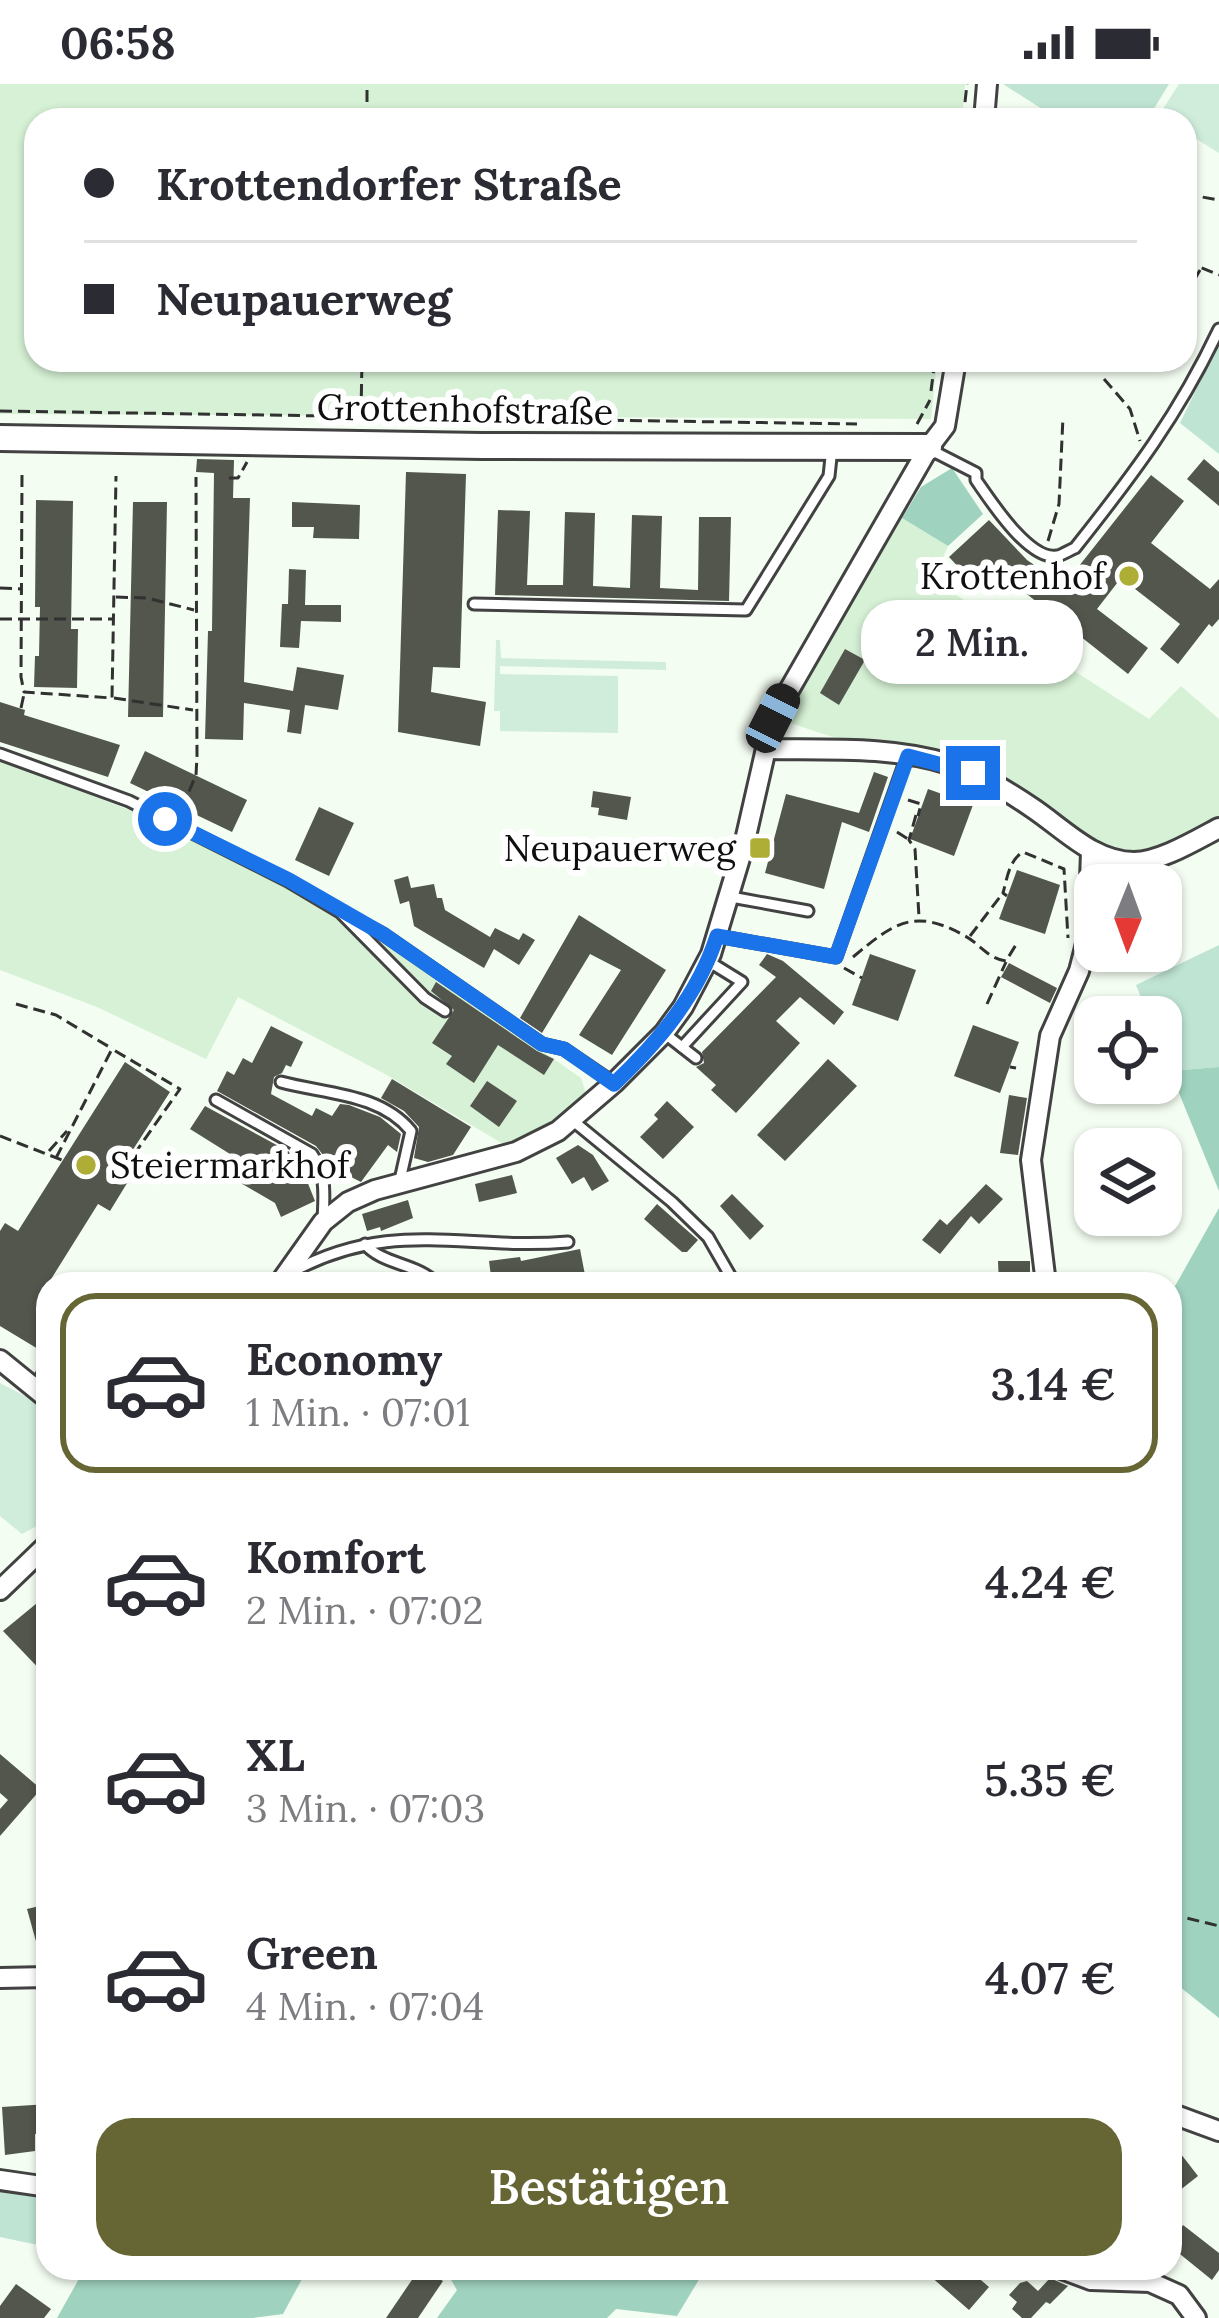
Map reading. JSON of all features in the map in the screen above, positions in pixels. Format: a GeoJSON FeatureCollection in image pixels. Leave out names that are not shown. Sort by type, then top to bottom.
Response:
{"type":"FeatureCollection","features":[{"type":"Feature","properties":{"kind":"street"},"geometry":{"type":"LineString","coordinates":[[287,1272],[323,1222],[347,1202],[516,1152],[572,1120],[664,1033],[683,1007],[717,936],[773,718],[922,436],[945,426],[954,372]]}},
{"type":"Feature","properties":{"kind":"street","name":"Grottenhofstraße"},"geometry":{"type":"LineString","coordinates":[[0,438],[832,448],[922,436]]}},
{"type":"Feature","properties":{"kind":"street"},"geometry":{"type":"LineString","coordinates":[[766,749],[908,756],[973,773],[1025,803],[1090,852],[1123,861],[1145,861],[1219,828]]}},
{"type":"Feature","properties":{"kind":"street"},"geometry":{"type":"LineString","coordinates":[[1044,1272],[1031,1185],[1033,1142],[1050,1036],[1079,971],[1088,936],[1090,852]]}},
{"type":"Feature","properties":{"kind":"street"},"geometry":{"type":"LineString","coordinates":[[0,1360],[36,1387]]}},
{"type":"Feature","properties":{"kind":"street"},"geometry":{"type":"LineString","coordinates":[[0,1590],[36,1556]]}},
{"type":"Feature","properties":{"kind":"street"},"geometry":{"type":"LineString","coordinates":[[0,1978],[36,1977]]}},
{"type":"Feature","properties":{"kind":"street"},"geometry":{"type":"LineString","coordinates":[[1182,2117],[1219,2131]]}},
{"type":"Feature","properties":{"kind":"street"},"geometry":{"type":"LineString","coordinates":[[0,2180],[36,2185]]}},
{"type":"Feature","properties":{"kind":"street"},"geometry":{"type":"LineString","coordinates":[[1091,2280],[1150,2282],[1179,2295],[1196,2318]]}},
{"type":"Feature","properties":{"kind":"lane"},"geometry":{"type":"LineString","coordinates":[[922,436],[940,458],[976,473],[1006,524],[1054,557],[1075,548],[1146,459],[1193,384],[1219,329]]}},
{"type":"Feature","properties":{"kind":"lane"},"geometry":{"type":"LineString","coordinates":[[474,604],[746,610],[829,476],[832,448]]}},
{"type":"Feature","properties":{"kind":"lane"},"geometry":{"type":"LineString","coordinates":[[0,754],[128,801],[289,880],[395,942],[542,1044],[564,1049],[614,1084]]}},
{"type":"Feature","properties":{"kind":"lane"},"geometry":{"type":"LineString","coordinates":[[717,936],[836,957],[908,756]]}},
{"type":"Feature","properties":{"kind":"lane"},"geometry":{"type":"LineString","coordinates":[[730,897],[808,911]]}},
{"type":"Feature","properties":{"kind":"lane"},"geometry":{"type":"LineString","coordinates":[[340,912],[424,998],[445,1011]]}},
{"type":"Feature","properties":{"kind":"lane"},"geometry":{"type":"LineString","coordinates":[[682,1047],[742,982],[708,961]]}},
{"type":"Feature","properties":{"kind":"lane"},"geometry":{"type":"LineString","coordinates":[[664,1033],[696,1058]]}},
{"type":"Feature","properties":{"kind":"lane"},"geometry":{"type":"LineString","coordinates":[[281,1082],[358,1096],[405,1124],[411,1131],[399,1184]]}},
{"type":"Feature","properties":{"kind":"lane"},"geometry":{"type":"LineString","coordinates":[[216,1100],[312,1154],[324,1180],[323,1222]]}},
{"type":"Feature","properties":{"kind":"lane"},"geometry":{"type":"LineString","coordinates":[[572,1120],[708,1237],[728,1272]]}},
{"type":"Feature","properties":{"kind":"lane"},"geometry":{"type":"LineString","coordinates":[[294,1272],[314,1260],[398,1238],[568,1242]]}},
{"type":"Feature","properties":{"kind":"lane"},"geometry":{"type":"LineString","coordinates":[[365,1244],[373,1254],[424,1272]]}},
{"type":"Feature","properties":{"kind":"path"},"geometry":{"type":"LineString","coordinates":[[1197,266],[1219,275]]}},
{"type":"Feature","properties":{"kind":"path"},"geometry":{"type":"LineString","coordinates":[[1197,275],[1201,268]]}},
{"type":"Feature","properties":{"kind":"path"},"geometry":{"type":"LineString","coordinates":[[361,416],[362,372]]}},
{"type":"Feature","properties":{"kind":"path"},"geometry":{"type":"LineString","coordinates":[[922,436],[933,372]]}},
{"type":"Feature","properties":{"kind":"path"},"geometry":{"type":"LineString","coordinates":[[1104,379],[1130,409],[1146,459]]}},
{"type":"Feature","properties":{"kind":"path"},"geometry":{"type":"LineString","coordinates":[[0,411],[870,424]]}},
{"type":"Feature","properties":{"kind":"path"},"geometry":{"type":"LineString","coordinates":[[1044,554],[1059,504],[1064,417]]}},
{"type":"Feature","properties":{"kind":"path"},"geometry":{"type":"LineString","coordinates":[[230,478],[238,478],[248,467],[248,452]]}},
{"type":"Feature","properties":{"kind":"path"},"geometry":{"type":"LineString","coordinates":[[21,709],[22,476]]}},
{"type":"Feature","properties":{"kind":"path"},"geometry":{"type":"LineString","coordinates":[[112,698],[116,476]]}},
{"type":"Feature","properties":{"kind":"path"},"geometry":{"type":"LineString","coordinates":[[180,812],[196,776],[196,477]]}},
{"type":"Feature","properties":{"kind":"path"},"geometry":{"type":"LineString","coordinates":[[0,588],[22,589]]}},
{"type":"Feature","properties":{"kind":"path"},"geometry":{"type":"LineString","coordinates":[[114,597],[147,598],[197,611]]}},
{"type":"Feature","properties":{"kind":"path"},"geometry":{"type":"LineString","coordinates":[[0,619],[113,619]]}},
{"type":"Feature","properties":{"kind":"path"},"geometry":{"type":"LineString","coordinates":[[24,692],[197,710]]}},
{"type":"Feature","properties":{"kind":"path"},"geometry":{"type":"LineString","coordinates":[[908,800],[921,805],[909,840]]}},
{"type":"Feature","properties":{"kind":"path"},"geometry":{"type":"LineString","coordinates":[[897,832],[915,848],[919,919]]}},
{"type":"Feature","properties":{"kind":"path"},"geometry":{"type":"LineString","coordinates":[[969,938],[1005,894],[1012,863],[1023,852],[1064,869],[1068,938],[1073,949]]}},
{"type":"Feature","properties":{"kind":"path"},"geometry":{"type":"LineString","coordinates":[[853,957],[897,924],[919,919],[969,938],[982,951],[1006,962]]}},
{"type":"Feature","properties":{"kind":"path"},"geometry":{"type":"LineString","coordinates":[[987,1004],[1017,944]]}},
{"type":"Feature","properties":{"kind":"path"},"geometry":{"type":"LineString","coordinates":[[836,957],[847,971],[862,978]]}},
{"type":"Feature","properties":{"kind":"path"},"geometry":{"type":"LineString","coordinates":[[16,1004],[56,1015],[180,1089],[128,1163]]}},
{"type":"Feature","properties":{"kind":"path"},"geometry":{"type":"LineString","coordinates":[[0,1145],[1,1137],[59,1159],[112,1049]]}},
{"type":"Feature","properties":{"kind":"path"},"geometry":{"type":"LineString","coordinates":[[47,1152],[72,1125]]}},
{"type":"Feature","properties":{"kind":"path"},"geometry":{"type":"LineString","coordinates":[[1182,1917],[1219,1926]]}},
{"type":"Feature","properties":{"kind":"green space"},"geometry":{"type":"Polygon","coordinates":[[[0,84],[965,84],[963,108],[24,108],[24,372],[936,372],[931,419],[0,414],[0,84]]]}},
{"type":"Feature","properties":{"kind":"green space"},"geometry":{"type":"Polygon","coordinates":[[[1003,84],[1169,84],[1154,108],[1040,108],[1003,84]]]}},
{"type":"Feature","properties":{"kind":"green space"},"geometry":{"type":"Polygon","coordinates":[[[1179,84],[1219,84],[1219,153],[1197,139],[1197,108],[1164,108],[1179,84]]]}},
{"type":"Feature","properties":{"kind":"green space"},"geometry":{"type":"Polygon","coordinates":[[[1219,342],[1219,454],[1180,423],[1219,342]]]}},
{"type":"Feature","properties":{"kind":"green space"},"geometry":{"type":"Polygon","coordinates":[[[952,468],[983,514],[948,546],[902,518],[921,487],[952,468]]]}},
{"type":"Feature","properties":{"kind":"green space"},"geometry":{"type":"Polygon","coordinates":[[[902,518],[948,546],[933,580],[1149,719],[1181,686],[1219,719],[1219,819],[1176,841],[1132,852],[1084,836],[960,757],[922,747],[839,739],[784,721],[902,518]]]}},
{"type":"Feature","properties":{"kind":"green space"},"geometry":{"type":"Polygon","coordinates":[[[496,640],[500,640],[501,658],[666,662],[666,670],[500,666],[500,674],[618,676],[618,733],[500,731],[500,711],[494,711],[496,640]]]}},
{"type":"Feature","properties":{"kind":"green space"},"geometry":{"type":"Polygon","coordinates":[[[0,760],[173,827],[375,935],[581,1078],[587,1097],[541,1132],[510,1148],[385,1074],[238,997],[206,1059],[97,1007],[0,970],[0,760]]]}},
{"type":"Feature","properties":{"kind":"green space"},"geometry":{"type":"Polygon","coordinates":[[[1219,945],[1219,1067],[1182,1070],[1182,996],[1140,996],[1136,985],[1163,972],[1182,972],[1182,963],[1219,945]]]}},
{"type":"Feature","properties":{"kind":"green space"},"geometry":{"type":"Polygon","coordinates":[[[1219,1067],[1219,1191],[1182,1100],[1182,1070],[1219,1067]]]}},
{"type":"Feature","properties":{"kind":"green space"},"geometry":{"type":"Polygon","coordinates":[[[1219,1208],[1219,2018],[1182,1989],[1182,1274],[1219,1208]]]}},
{"type":"Feature","properties":{"kind":"green space"},"geometry":{"type":"Polygon","coordinates":[[[0,1383],[36,1405],[36,1526],[22,1534],[0,1516],[0,1383]]]}},
{"type":"Feature","properties":{"kind":"green space"},"geometry":{"type":"Polygon","coordinates":[[[0,2186],[36,2193],[36,2245],[0,2237],[0,2186]]]}},
{"type":"Feature","properties":{"kind":"green space"},"geometry":{"type":"Polygon","coordinates":[[[78,2280],[301,2280],[283,2314],[57,2318],[78,2280]]]}},
{"type":"Feature","properties":{"kind":"green space"},"geometry":{"type":"Polygon","coordinates":[[[451,2280],[699,2280],[677,2316],[616,2309],[607,2318],[437,2318],[457,2290],[451,2280]]]}},
{"type":"Feature","properties":{"kind":"building"},"geometry":{"type":"Polygon","coordinates":[[[197,459],[234,460],[233,498],[250,498],[244,682],[293,691],[297,667],[344,675],[338,710],[305,705],[301,734],[287,732],[290,710],[244,703],[243,740],[205,739],[214,473],[196,472],[197,459]]]}},
{"type":"Feature","properties":{"kind":"building"},"geometry":{"type":"Polygon","coordinates":[[[1204,459],[1219,472],[1219,506],[1187,479],[1204,459]]]}},
{"type":"Feature","properties":{"kind":"building"},"geometry":{"type":"Polygon","coordinates":[[[406,472],[466,474],[460,668],[433,667],[431,692],[486,702],[480,746],[398,732],[406,472]]]}},
{"type":"Feature","properties":{"kind":"building","name":"Krottenhof"},"geometry":{"type":"Polygon","coordinates":[[[1151,475],[1184,501],[1151,543],[1210,589],[1219,579],[1219,619],[1212,627],[1209,624],[1178,664],[1160,649],[1180,624],[1121,578],[1097,609],[1148,648],[1128,674],[995,569],[977,587],[949,557],[989,520],[1027,560],[1064,585],[1151,475]]]}},
{"type":"Feature","properties":{"kind":"building"},"geometry":{"type":"Polygon","coordinates":[[[36,500],[73,501],[71,629],[78,629],[77,688],[34,687],[40,607],[35,607],[36,500]]]}},
{"type":"Feature","properties":{"kind":"building"},"geometry":{"type":"Polygon","coordinates":[[[133,502],[167,502],[163,717],[128,717],[133,502]]]}},
{"type":"Feature","properties":{"kind":"building"},"geometry":{"type":"Polygon","coordinates":[[[292,502],[360,505],[359,539],[313,538],[314,527],[292,527],[292,502]]]}},
{"type":"Feature","properties":{"kind":"building"},"geometry":{"type":"Polygon","coordinates":[[[498,510],[530,511],[527,585],[563,585],[565,512],[595,513],[593,586],[630,588],[632,515],[662,516],[660,588],[698,590],[699,517],[731,517],[729,601],[495,595],[498,510]]]}},
{"type":"Feature","properties":{"kind":"building"},"geometry":{"type":"Polygon","coordinates":[[[289,569],[306,570],[305,605],[341,605],[341,622],[301,621],[299,648],[280,647],[289,569]]]}},
{"type":"Feature","properties":{"kind":"building"},"geometry":{"type":"Polygon","coordinates":[[[845,649],[865,660],[839,705],[820,693],[845,649]]]}},
{"type":"Feature","properties":{"kind":"building"},"geometry":{"type":"Polygon","coordinates":[[[0,702],[25,710],[24,715],[120,745],[108,777],[0,742],[0,702]]]}},
{"type":"Feature","properties":{"kind":"building"},"geometry":{"type":"Polygon","coordinates":[[[145,751],[247,800],[232,832],[130,783],[145,751]]]}},
{"type":"Feature","properties":{"kind":"building"},"geometry":{"type":"Polygon","coordinates":[[[874,772],[888,777],[869,832],[842,822],[824,889],[765,873],[786,794],[859,813],[874,772]]]}},
{"type":"Feature","properties":{"kind":"building"},"geometry":{"type":"Polygon","coordinates":[[[928,789],[973,805],[954,856],[910,839],[928,789]]]}},
{"type":"Feature","properties":{"kind":"building"},"geometry":{"type":"Polygon","coordinates":[[[593,791],[631,797],[627,820],[598,815],[599,808],[591,807],[593,791]]]}},
{"type":"Feature","properties":{"kind":"building"},"geometry":{"type":"Polygon","coordinates":[[[319,807],[354,823],[329,876],[295,860],[319,807]]]}},
{"type":"Feature","properties":{"kind":"building"},"geometry":{"type":"Polygon","coordinates":[[[1017,870],[1060,885],[1045,934],[999,919],[1017,870]]]}},
{"type":"Feature","properties":{"kind":"building"},"geometry":{"type":"Polygon","coordinates":[[[408,876],[411,888],[434,884],[445,910],[490,937],[495,928],[519,940],[523,933],[535,940],[519,965],[494,949],[484,968],[414,926],[409,901],[400,904],[394,880],[408,876]]]}},
{"type":"Feature","properties":{"kind":"building"},"geometry":{"type":"Polygon","coordinates":[[[579,915],[666,970],[612,1055],[579,1035],[621,970],[590,954],[542,1033],[520,1018],[579,915]]]}},
{"type":"Feature","properties":{"kind":"building"},"geometry":{"type":"Polygon","coordinates":[[[767,954],[783,961],[844,1012],[834,1025],[800,997],[776,1021],[800,1043],[736,1113],[711,1090],[716,1085],[696,1067],[704,1063],[702,1052],[776,977],[759,965],[767,954]]]}},
{"type":"Feature","properties":{"kind":"building"},"geometry":{"type":"Polygon","coordinates":[[[870,954],[916,970],[898,1021],[852,1005],[870,954]]]}},
{"type":"Feature","properties":{"kind":"building"},"geometry":{"type":"Polygon","coordinates":[[[1009,963],[1057,988],[1050,1003],[1001,977],[1009,963]]]}},
{"type":"Feature","properties":{"kind":"building"},"geometry":{"type":"Polygon","coordinates":[[[436,982],[554,1059],[544,1075],[498,1045],[474,1083],[446,1064],[452,1056],[432,1043],[454,1010],[431,991],[436,982]]]}},
{"type":"Feature","properties":{"kind":"building"},"geometry":{"type":"Polygon","coordinates":[[[973,1025],[1019,1042],[1000,1093],[954,1076],[973,1025]]]}},
{"type":"Feature","properties":{"kind":"building"},"geometry":{"type":"Polygon","coordinates":[[[271,1026],[303,1042],[291,1067],[286,1065],[274,1077],[271,1094],[312,1116],[316,1108],[332,1116],[340,1104],[349,1105],[380,1117],[401,1134],[397,1152],[388,1145],[361,1182],[345,1174],[342,1165],[316,1146],[217,1091],[227,1071],[234,1075],[243,1058],[252,1063],[271,1026]]]}},
{"type":"Feature","properties":{"kind":"building"},"geometry":{"type":"Polygon","coordinates":[[[828,1059],[857,1086],[785,1161],[757,1135],[828,1059]]]}},
{"type":"Feature","properties":{"kind":"building"},"geometry":{"type":"Polygon","coordinates":[[[125,1062],[170,1092],[118,1173],[129,1180],[110,1211],[98,1204],[56,1272],[36,1272],[36,1348],[0,1326],[0,1231],[5,1223],[18,1231],[125,1062]]]}},
{"type":"Feature","properties":{"kind":"building"},"geometry":{"type":"Polygon","coordinates":[[[392,1079],[471,1127],[453,1155],[428,1162],[414,1158],[419,1127],[404,1111],[381,1098],[392,1079]]]}},
{"type":"Feature","properties":{"kind":"building"},"geometry":{"type":"Polygon","coordinates":[[[487,1081],[517,1101],[499,1127],[470,1106],[487,1081]]]}},
{"type":"Feature","properties":{"kind":"building"},"geometry":{"type":"Polygon","coordinates":[[[1009,1095],[1027,1098],[1018,1155],[1000,1153],[1009,1095]]]}},
{"type":"Feature","properties":{"kind":"building"},"geometry":{"type":"Polygon","coordinates":[[[667,1101],[694,1127],[663,1159],[640,1137],[658,1119],[654,1115],[667,1101]]]}},
{"type":"Feature","properties":{"kind":"building"},"geometry":{"type":"Polygon","coordinates":[[[205,1106],[297,1156],[315,1201],[281,1217],[275,1203],[239,1182],[246,1170],[235,1163],[238,1159],[190,1129],[205,1106]]]}},
{"type":"Feature","properties":{"kind":"building"},"geometry":{"type":"Polygon","coordinates":[[[578,1145],[593,1155],[609,1181],[592,1191],[584,1177],[572,1184],[556,1158],[578,1145]]]}},
{"type":"Feature","properties":{"kind":"building"},"geometry":{"type":"Polygon","coordinates":[[[512,1175],[517,1193],[479,1202],[475,1184],[512,1175]]]}},
{"type":"Feature","properties":{"kind":"building"},"geometry":{"type":"Polygon","coordinates":[[[986,1184],[1003,1199],[979,1224],[971,1216],[940,1254],[922,1240],[940,1219],[947,1225],[986,1184]]]}},
{"type":"Feature","properties":{"kind":"building"},"geometry":{"type":"Polygon","coordinates":[[[732,1194],[764,1226],[750,1240],[720,1206],[732,1194]]]}},
{"type":"Feature","properties":{"kind":"building"},"geometry":{"type":"Polygon","coordinates":[[[408,1200],[413,1218],[381,1231],[380,1227],[367,1231],[362,1214],[408,1200]]]}},
{"type":"Feature","properties":{"kind":"building"},"geometry":{"type":"Polygon","coordinates":[[[657,1204],[698,1240],[687,1252],[644,1219],[657,1204]]]}},
{"type":"Feature","properties":{"kind":"building"},"geometry":{"type":"Polygon","coordinates":[[[580,1249],[584,1272],[490,1272],[489,1261],[520,1257],[521,1261],[580,1249]]]}},
{"type":"Feature","properties":{"kind":"building"},"geometry":{"type":"Polygon","coordinates":[[[998,1261],[1030,1261],[1030,1272],[998,1272],[998,1261]]]}},
{"type":"Feature","properties":{"kind":"building"},"geometry":{"type":"Polygon","coordinates":[[[36,1604],[36,1665],[3,1631],[36,1604]]]}},
{"type":"Feature","properties":{"kind":"building"},"geometry":{"type":"Polygon","coordinates":[[[0,1754],[36,1785],[36,1795],[0,1836],[0,1809],[8,1800],[0,1793],[0,1754]]]}},
{"type":"Feature","properties":{"kind":"building"},"geometry":{"type":"Polygon","coordinates":[[[36,1907],[36,1941],[27,1909],[36,1907]]]}},
{"type":"Feature","properties":{"kind":"building"},"geometry":{"type":"Polygon","coordinates":[[[36,2105],[35,2151],[5,2155],[2,2107],[36,2105]]]}},
{"type":"Feature","properties":{"kind":"building"},"geometry":{"type":"Polygon","coordinates":[[[1182,2155],[1198,2176],[1182,2189],[1182,2155]]]}},
{"type":"Feature","properties":{"kind":"building"},"geometry":{"type":"Polygon","coordinates":[[[1182,2227],[1219,2253],[1219,2270],[1212,2280],[1182,2256],[1182,2227]]]}},
{"type":"Feature","properties":{"kind":"building"},"geometry":{"type":"Polygon","coordinates":[[[412,2280],[443,2281],[418,2318],[386,2318],[412,2280]]]}},
{"type":"Feature","properties":{"kind":"building"},"geometry":{"type":"Polygon","coordinates":[[[935,2280],[981,2280],[989,2287],[969,2310],[935,2280]]]}},
{"type":"Feature","properties":{"kind":"building"},"geometry":{"type":"Polygon","coordinates":[[[1048,2280],[1068,2286],[1031,2318],[1022,2318],[1012,2309],[1017,2302],[1009,2295],[1020,2283],[1027,2281],[1038,2291],[1048,2280]]]}},
{"type":"Feature","properties":{"kind":"building"},"geometry":{"type":"Polygon","coordinates":[[[16,2284],[51,2309],[44,2318],[0,2318],[0,2306],[16,2284]]]}},
{"type":"Feature","properties":{"kind":"place","name":"Krottenhof"},"geometry":{"type":"Point","coordinates":[1129,576]}},
{"type":"Feature","properties":{"kind":"place","name":"Neupauerweg"},"geometry":{"type":"Point","coordinates":[760,848]}},
{"type":"Feature","properties":{"kind":"place","name":"Steiermarkhof"},"geometry":{"type":"Point","coordinates":[86,1165]}},
{"type":"Feature","properties":{"kind":"route"},"geometry":{"type":"LineString","coordinates":[[165,819],[289,880],[383,934],[542,1044],[564,1049],[614,1084],[683,1007],[717,936],[836,957],[908,756],[973,773]]}}]}
